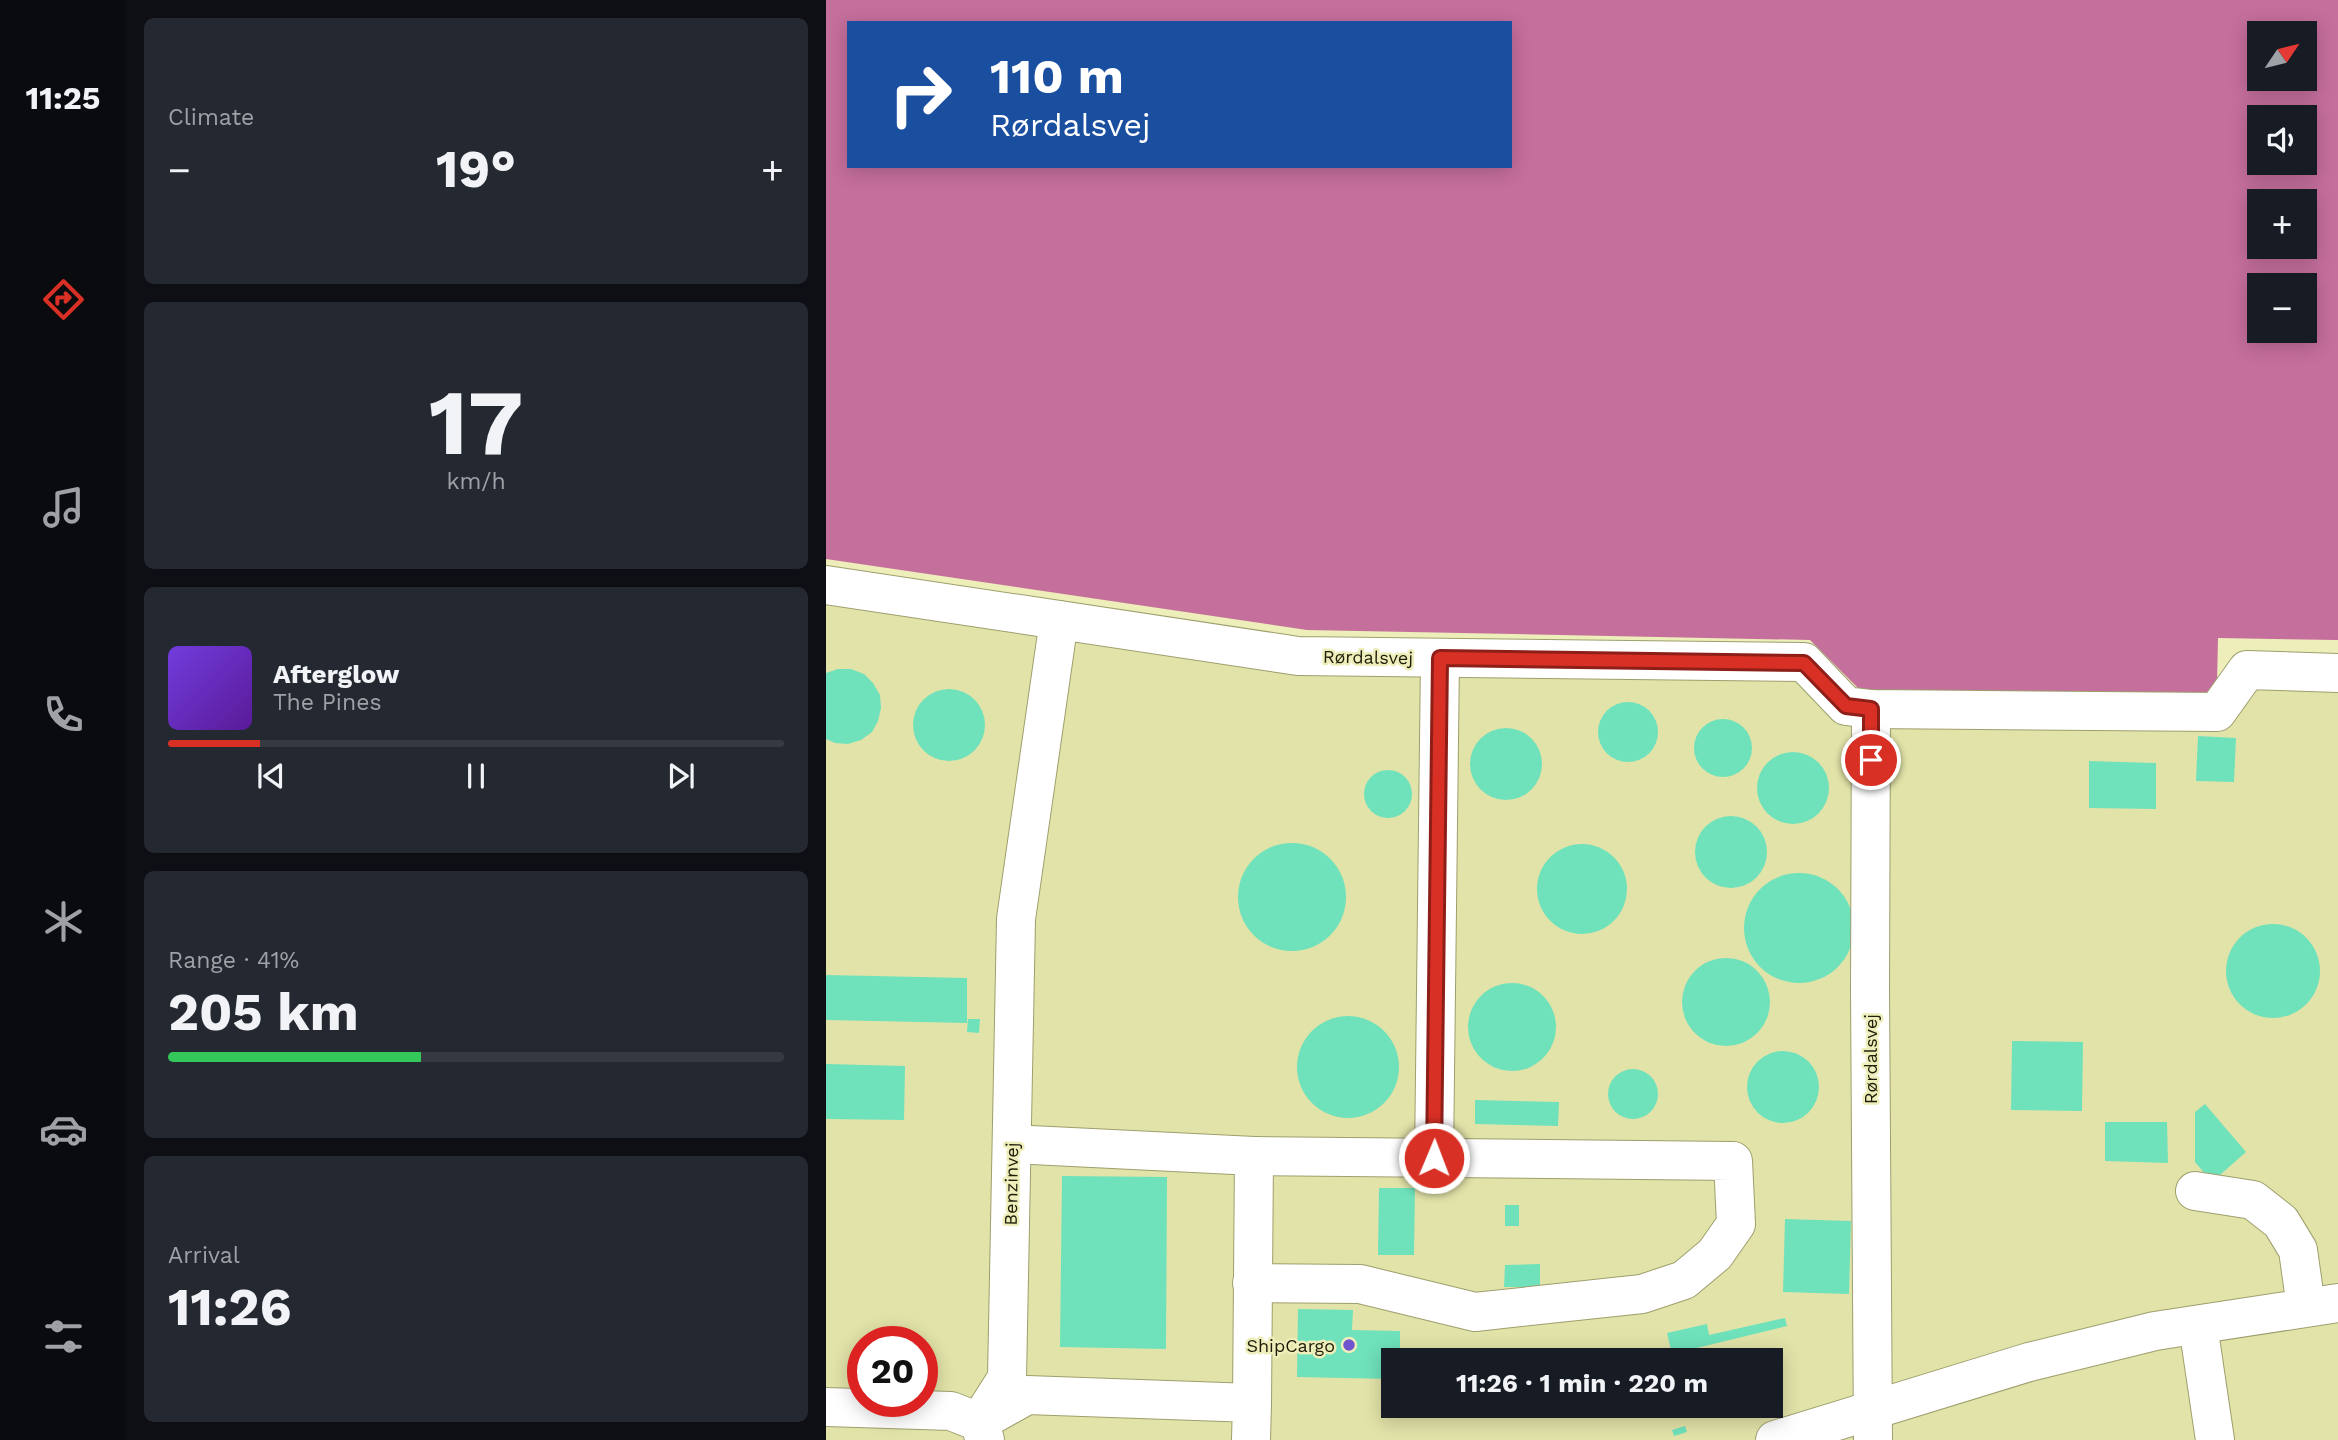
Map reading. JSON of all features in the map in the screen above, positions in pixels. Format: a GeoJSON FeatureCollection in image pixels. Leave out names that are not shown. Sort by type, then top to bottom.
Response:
{"type":"FeatureCollection","features":[{"type":"Feature","properties":{"kind":"street","name":"Rørdalsvej"},"geometry":{"type":"LineString","coordinates":[[826,585],[1298,656],[1804,663],[1846,706],[1871,709],[2217,712],[2246,670],[2338,673]]}},
{"type":"Feature","properties":{"kind":"street","name":"Benzinvej"},"geometry":{"type":"LineString","coordinates":[[982,1431],[1007,1378],[1016,919],[1059,620]]}},
{"type":"Feature","properties":{"kind":"street"},"geometry":{"type":"LineString","coordinates":[[1434,1158],[1440,658]]}},
{"type":"Feature","properties":{"kind":"street","name":"Rørdalsvej"},"geometry":{"type":"LineString","coordinates":[[1871,709],[1872,1425]]}},
{"type":"Feature","properties":{"kind":"street"},"geometry":{"type":"LineString","coordinates":[[1012,1144],[1254,1156],[1733,1161],[1736,1224],[1715,1254],[1684,1280],[1642,1294],[1475,1312],[1360,1284],[1252,1283]]}},
{"type":"Feature","properties":{"kind":"street"},"geometry":{"type":"LineString","coordinates":[[826,1407],[951,1411],[982,1431],[1027,1395],[1252,1422],[1254,1156]]}},
{"type":"Feature","properties":{"kind":"street"},"geometry":{"type":"LineString","coordinates":[[1775,1440],[1872,1425],[2029,1362],[2155,1332],[2322,1305],[2298,1250],[2281,1222],[2253,1200],[2194,1191]]}},
{"type":"Feature","properties":{"kind":"street"},"geometry":{"type":"LineString","coordinates":[[2198,1325],[2215,1440]]}},
{"type":"Feature","properties":{"kind":"shaded area"},"geometry":{"type":"Polygon","coordinates":[[[826,0],[2338,0],[2338,640],[2218,638],[2217,683],[2205,697],[1862,692],[1810,640],[1307,630],[826,559],[826,0]]]}},
{"type":"Feature","properties":{"kind":"shaded area"},"geometry":{"type":"Polygon","coordinates":[[[826,577],[1192,633],[1772,656],[1842,714],[2200,713],[2235,661],[2338,664],[2338,1440],[826,1440],[826,577]]]}},
{"type":"Feature","properties":{"kind":"building"},"geometry":{"type":"Polygon","coordinates":[[[851,669],[864,674],[880,695],[881,708],[872,732],[861,740],[848,744],[826,739],[826,673],[851,669]]]}},
{"type":"Feature","properties":{"kind":"building"},"geometry":{"type":"Polygon","coordinates":[[[949,689],[969,695],[979,705],[985,725],[979,745],[969,755],[949,761],[929,755],[919,745],[913,725],[919,705],[929,695],[949,689]]]}},
{"type":"Feature","properties":{"kind":"building"},"geometry":{"type":"Polygon","coordinates":[[[1622,702],[1634,702],[1653,715],[1658,732],[1656,744],[1645,757],[1634,762],[1622,762],[1603,749],[1598,738],[1598,726],[1611,707],[1622,702]]]}},
{"type":"Feature","properties":{"kind":"building"},"geometry":{"type":"Polygon","coordinates":[[[1717,719],[1729,719],[1744,727],[1752,742],[1752,754],[1744,769],[1729,777],[1717,777],[1702,769],[1694,754],[1694,742],[1702,727],[1717,719]]]}},
{"type":"Feature","properties":{"kind":"building"},"geometry":{"type":"Polygon","coordinates":[[[1506,728],[1526,734],[1536,744],[1542,764],[1536,784],[1526,794],[1506,800],[1486,794],[1476,784],[1470,764],[1476,744],[1486,734],[1506,728]]]}},
{"type":"Feature","properties":{"kind":"building"},"geometry":{"type":"Polygon","coordinates":[[[2198,736],[2236,738],[2234,782],[2196,781],[2198,736]]]}},
{"type":"Feature","properties":{"kind":"building"},"geometry":{"type":"Polygon","coordinates":[[[1793,752],[1813,758],[1823,768],[1829,788],[1823,808],[1813,818],[1793,824],[1773,818],[1763,808],[1757,788],[1763,768],[1773,758],[1793,752]]]}},
{"type":"Feature","properties":{"kind":"building"},"geometry":{"type":"Polygon","coordinates":[[[2089,761],[2156,763],[2156,809],[2089,808],[2089,761]]]}},
{"type":"Feature","properties":{"kind":"building"},"geometry":{"type":"Polygon","coordinates":[[[1388,770],[1397,771],[1405,777],[1411,785],[1411,803],[1405,811],[1397,817],[1388,818],[1379,817],[1371,811],[1365,803],[1364,794],[1365,785],[1371,777],[1379,771],[1388,770]]]}},
{"type":"Feature","properties":{"kind":"building"},"geometry":{"type":"Polygon","coordinates":[[[1731,816],[1751,822],[1761,832],[1767,852],[1761,872],[1751,882],[1731,888],[1711,882],[1701,872],[1695,852],[1701,832],[1711,822],[1731,816]]]}},
{"type":"Feature","properties":{"kind":"building"},"geometry":{"type":"Polygon","coordinates":[[[1292,843],[1313,847],[1330,859],[1342,876],[1346,897],[1342,918],[1330,935],[1313,947],[1292,951],[1271,947],[1254,935],[1242,918],[1238,897],[1242,876],[1254,859],[1271,847],[1292,843]]]}},
{"type":"Feature","properties":{"kind":"building"},"geometry":{"type":"Polygon","coordinates":[[[1582,844],[1599,847],[1614,857],[1624,872],[1627,889],[1624,906],[1614,921],[1599,931],[1582,934],[1565,931],[1550,921],[1540,906],[1537,889],[1540,872],[1550,857],[1565,847],[1582,844]]]}},
{"type":"Feature","properties":{"kind":"building"},"geometry":{"type":"Polygon","coordinates":[[[1799,873],[1820,878],[1838,889],[1849,907],[1854,928],[1849,949],[1838,967],[1820,978],[1799,983],[1778,978],[1760,967],[1749,949],[1744,928],[1749,907],[1760,889],[1778,878],[1799,873]]]}},
{"type":"Feature","properties":{"kind":"building"},"geometry":{"type":"Polygon","coordinates":[[[2273,924],[2291,928],[2306,938],[2316,953],[2320,971],[2316,989],[2306,1004],[2291,1014],[2273,1018],[2255,1014],[2240,1004],[2230,989],[2226,971],[2230,953],[2240,938],[2255,928],[2273,924]]]}},
{"type":"Feature","properties":{"kind":"building"},"geometry":{"type":"Polygon","coordinates":[[[1726,958],[1743,962],[1757,971],[1766,985],[1770,1002],[1766,1019],[1757,1033],[1743,1042],[1726,1046],[1709,1042],[1695,1033],[1686,1019],[1682,1002],[1686,985],[1695,971],[1709,962],[1726,958]]]}},
{"type":"Feature","properties":{"kind":"building"},"geometry":{"type":"Polygon","coordinates":[[[826,975],[967,978],[967,1023],[826,1020],[826,975]]]}},
{"type":"Feature","properties":{"kind":"building"},"geometry":{"type":"Polygon","coordinates":[[[1503,983],[1521,983],[1537,990],[1549,1002],[1556,1018],[1556,1036],[1549,1052],[1537,1064],[1521,1071],[1503,1071],[1487,1064],[1475,1052],[1468,1036],[1468,1018],[1475,1002],[1487,990],[1503,983]]]}},
{"type":"Feature","properties":{"kind":"building"},"geometry":{"type":"Polygon","coordinates":[[[1348,1016],[1367,1020],[1384,1031],[1395,1048],[1399,1067],[1395,1086],[1384,1103],[1367,1114],[1348,1118],[1329,1114],[1312,1103],[1301,1086],[1297,1067],[1301,1048],[1312,1031],[1329,1020],[1348,1016]]]}},
{"type":"Feature","properties":{"kind":"building"},"geometry":{"type":"Polygon","coordinates":[[[968,1019],[980,1019],[979,1033],[967,1032],[968,1019]]]}},
{"type":"Feature","properties":{"kind":"building"},"geometry":{"type":"Polygon","coordinates":[[[2012,1041],[2083,1042],[2082,1111],[2011,1110],[2012,1041]]]}},
{"type":"Feature","properties":{"kind":"building"},"geometry":{"type":"Polygon","coordinates":[[[1783,1051],[1803,1057],[1813,1067],[1819,1087],[1813,1107],[1803,1117],[1783,1123],[1763,1117],[1753,1107],[1747,1087],[1753,1067],[1763,1057],[1783,1051]]]}},
{"type":"Feature","properties":{"kind":"building"},"geometry":{"type":"Polygon","coordinates":[[[826,1064],[905,1066],[904,1120],[826,1119],[826,1064]]]}},
{"type":"Feature","properties":{"kind":"building"},"geometry":{"type":"Polygon","coordinates":[[[1633,1069],[1651,1076],[1658,1094],[1651,1112],[1633,1119],[1615,1112],[1608,1094],[1615,1076],[1633,1069]]]}},
{"type":"Feature","properties":{"kind":"building"},"geometry":{"type":"Polygon","coordinates":[[[1475,1100],[1559,1102],[1558,1126],[1475,1124],[1475,1100]]]}},
{"type":"Feature","properties":{"kind":"building"},"geometry":{"type":"Polygon","coordinates":[[[2205,1104],[2246,1152],[2212,1182],[2195,1162],[2195,1112],[2205,1104]]]}},
{"type":"Feature","properties":{"kind":"building"},"geometry":{"type":"Polygon","coordinates":[[[2105,1122],[2167,1122],[2168,1163],[2105,1161],[2105,1122]]]}},
{"type":"Feature","properties":{"kind":"building"},"geometry":{"type":"Polygon","coordinates":[[[1062,1176],[1167,1177],[1166,1349],[1060,1347],[1062,1176]]]}},
{"type":"Feature","properties":{"kind":"building"},"geometry":{"type":"Polygon","coordinates":[[[1379,1188],[1415,1188],[1414,1255],[1378,1255],[1379,1188]]]}},
{"type":"Feature","properties":{"kind":"building"},"geometry":{"type":"Polygon","coordinates":[[[1505,1205],[1519,1205],[1519,1226],[1505,1226],[1505,1205]]]}},
{"type":"Feature","properties":{"kind":"building"},"geometry":{"type":"Polygon","coordinates":[[[1785,1219],[1851,1221],[1849,1294],[1783,1292],[1785,1219]]]}},
{"type":"Feature","properties":{"kind":"building"},"geometry":{"type":"Polygon","coordinates":[[[1540,1264],[1540,1287],[1504,1287],[1505,1265],[1540,1264]]]}},
{"type":"Feature","properties":{"kind":"building","name":"ShipCargo"},"geometry":{"type":"Polygon","coordinates":[[[1298,1309],[1353,1310],[1352,1330],[1400,1331],[1400,1348],[1381,1348],[1381,1379],[1297,1377],[1298,1309]]]}},
{"type":"Feature","properties":{"kind":"building"},"geometry":{"type":"Polygon","coordinates":[[[1785,1318],[1787,1326],[1697,1348],[1671,1348],[1667,1333],[1707,1324],[1709,1335],[1785,1318]]]}},
{"type":"Feature","properties":{"kind":"building"},"geometry":{"type":"Polygon","coordinates":[[[1685,1426],[1687,1432],[1674,1436],[1672,1430],[1685,1426]]]}},
{"type":"Feature","properties":{"kind":"place","name":"ShipCargo"},"geometry":{"type":"Point","coordinates":[1349,1345]}},
{"type":"Feature","properties":{"kind":"route"},"geometry":{"type":"LineString","coordinates":[[1434,1158],[1440,658],[1804,663],[1846,706],[1871,709],[1871,760]]}}]}
